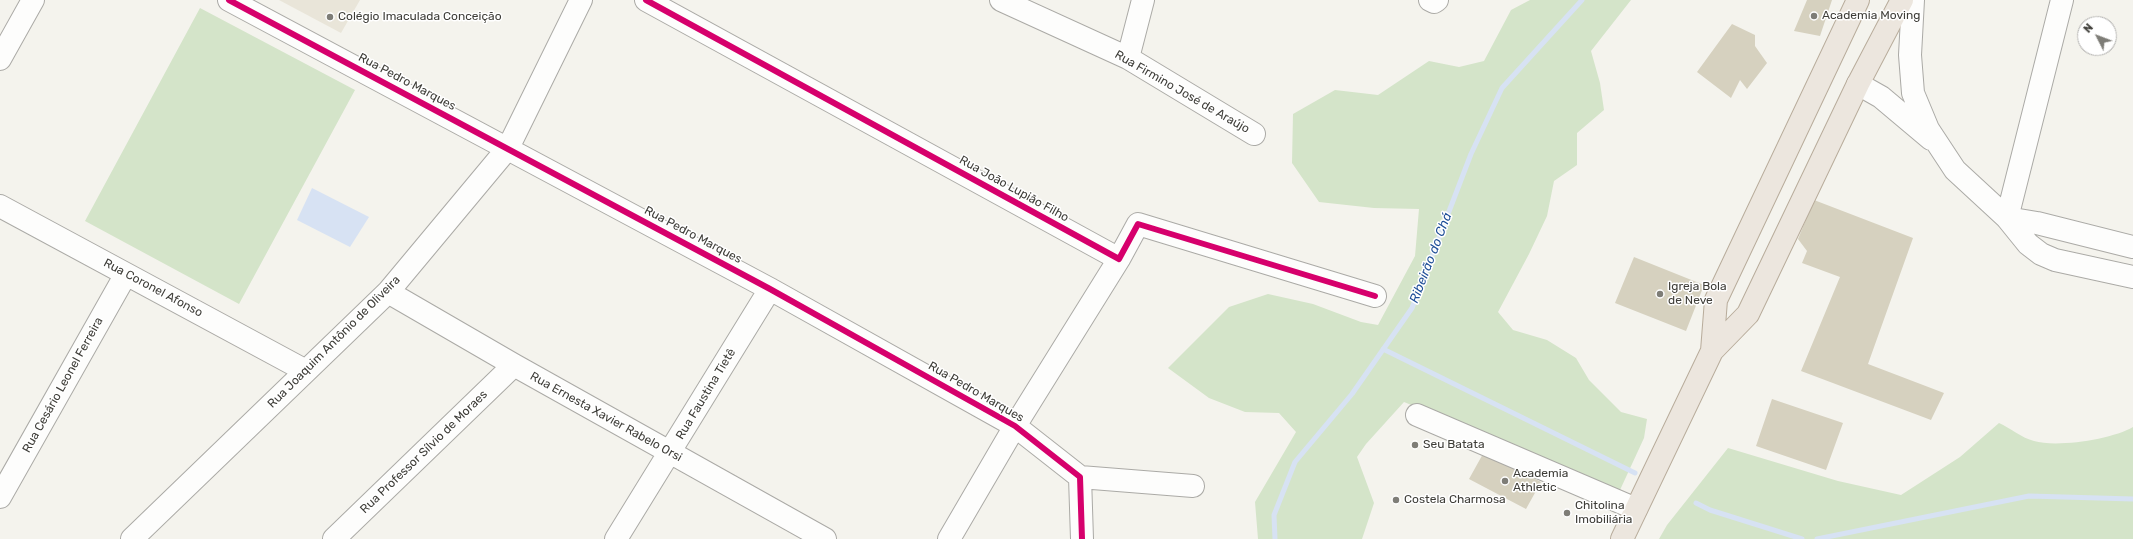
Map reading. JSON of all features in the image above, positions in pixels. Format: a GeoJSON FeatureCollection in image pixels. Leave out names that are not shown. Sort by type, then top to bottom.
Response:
{"type":"FeatureCollection","features":[{"type":"Feature","properties":{"kind":"main road"},"geometry":{"type":"LineString","coordinates":[[1712,351],[1716,300],[1858,0]]}},
{"type":"Feature","properties":{"kind":"main road"},"geometry":{"type":"LineString","coordinates":[[1622,539],[1712,351],[1748,314],[1858,84],[1902,0]]}},
{"type":"Feature","properties":{"kind":"street"},"geometry":{"type":"LineString","coordinates":[[0,59],[33,0]]}},
{"type":"Feature","properties":{"kind":"street","name":"Rua Pedro Marques"},"geometry":{"type":"LineString","coordinates":[[229,0],[770,289],[1015,426],[1080,477]]}},
{"type":"Feature","properties":{"kind":"street","name":"Rua Joaquim Antônio de Oliveira"},"geometry":{"type":"LineString","coordinates":[[132,539],[388,292],[508,148],[581,0]]}},
{"type":"Feature","properties":{"kind":"street","name":"Rua João Lupião Filho"},"geometry":{"type":"LineString","coordinates":[[646,0],[1119,259]]}},
{"type":"Feature","properties":{"kind":"street","name":"Rua Firmino José de Araújo"},"geometry":{"type":"LineString","coordinates":[[1001,0],[1128,58],[1254,134]]}},
{"type":"Feature","properties":{"kind":"street"},"geometry":{"type":"LineString","coordinates":[[1128,58],[1143,0]]}},
{"type":"Feature","properties":{"kind":"street"},"geometry":{"type":"LineString","coordinates":[[1430,0],[1434,2],[1437,0]]}},
{"type":"Feature","properties":{"kind":"street"},"geometry":{"type":"LineString","coordinates":[[1913,0],[1910,54],[1913,93],[1928,129],[1955,170],[2007,218],[2028,244],[2041,254],[2055,260],[2133,277]]}},
{"type":"Feature","properties":{"kind":"street"},"geometry":{"type":"LineString","coordinates":[[2007,218],[2062,0]]}},
{"type":"Feature","properties":{"kind":"street"},"geometry":{"type":"LineString","coordinates":[[1858,84],[1881,97],[1940,146]]}},
{"type":"Feature","properties":{"kind":"street","name":"Rua Coronel Afonso"},"geometry":{"type":"LineString","coordinates":[[0,206],[306,371]]}},
{"type":"Feature","properties":{"kind":"street"},"geometry":{"type":"LineString","coordinates":[[2007,218],[2036,223],[2133,247]]}},
{"type":"Feature","properties":{"kind":"street"},"geometry":{"type":"LineString","coordinates":[[949,539],[1015,426],[1119,259],[1138,224],[1375,296]]}},
{"type":"Feature","properties":{"kind":"street","name":"Rua Cesário Leonel Ferreira"},"geometry":{"type":"LineString","coordinates":[[0,497],[126,274]]}},
{"type":"Feature","properties":{"kind":"street","name":"Rua Faustina Tietê"},"geometry":{"type":"LineString","coordinates":[[616,539],[671,453],[770,289]]}},
{"type":"Feature","properties":{"kind":"street","name":"Rua Ernesta Xavier Rabelo Orsi"},"geometry":{"type":"LineString","coordinates":[[388,292],[514,365],[825,539]]}},
{"type":"Feature","properties":{"kind":"street","name":"Rua Professor Sílvio de Moraes"},"geometry":{"type":"LineString","coordinates":[[334,539],[514,365]]}},
{"type":"Feature","properties":{"kind":"street"},"geometry":{"type":"LineString","coordinates":[[1417,415],[1636,509]]}},
{"type":"Feature","properties":{"kind":"street"},"geometry":{"type":"LineString","coordinates":[[1082,539],[1080,477],[1193,486]]}},
{"type":"Feature","properties":{"kind":"shaded area","name":"Colégio Imaculada Conceição"},"geometry":{"type":"Polygon","coordinates":[[[279,0],[360,0],[341,33],[279,0]]]}},
{"type":"Feature","properties":{"kind":"green space"},"geometry":{"type":"Polygon","coordinates":[[[1530,0],[1631,0],[1591,51],[1600,83],[1604,110],[1577,133],[1577,165],[1554,181],[1547,216],[1529,254],[1498,312],[1513,330],[1547,340],[1576,358],[1589,380],[1621,412],[1647,419],[1644,438],[1620,490],[1404,402],[1366,444],[1357,457],[1374,503],[1362,539],[1258,539],[1255,502],[1296,432],[1279,413],[1245,412],[1209,398],[1168,368],[1229,307],[1268,294],[1313,304],[1361,322],[1378,325],[1415,256],[1419,209],[1374,208],[1319,202],[1292,163],[1293,114],[1335,90],[1378,95],[1429,61],[1459,67],[1484,61],[1511,10],[1530,0]]]}},
{"type":"Feature","properties":{"kind":"green space"},"geometry":{"type":"Polygon","coordinates":[[[200,8],[355,90],[239,304],[85,221],[200,8]]]}},
{"type":"Feature","properties":{"kind":"green space"},"geometry":{"type":"Polygon","coordinates":[[[1999,423],[2030,440],[2044,443],[2070,443],[2099,439],[2133,427],[2133,539],[1659,539],[1667,525],[1728,448],[1838,481],[1901,495],[1960,457],[1999,423]]]}},
{"type":"Feature","properties":{"kind":"water"},"geometry":{"type":"Polygon","coordinates":[[[312,188],[369,217],[350,247],[297,220],[312,188]]]}},
{"type":"Feature","properties":{"kind":"building","name":"Academia Moving"},"geometry":{"type":"Polygon","coordinates":[[[1807,0],[1832,0],[1820,36],[1794,31],[1807,0]]]}},
{"type":"Feature","properties":{"kind":"building"},"geometry":{"type":"Polygon","coordinates":[[[1732,24],[1755,35],[1755,46],[1767,63],[1747,89],[1740,80],[1731,98],[1697,72],[1732,24]]]}},
{"type":"Feature","properties":{"kind":"building"},"geometry":{"type":"Polygon","coordinates":[[[1814,200],[1913,238],[1868,364],[1944,393],[1931,420],[1801,371],[1840,277],[1802,263],[1807,251],[1798,239],[1814,200]]]}},
{"type":"Feature","properties":{"kind":"building","name":"Igreja Bola de Neve"},"geometry":{"type":"Polygon","coordinates":[[[1634,257],[1704,285],[1686,331],[1615,303],[1634,257]]]}},
{"type":"Feature","properties":{"kind":"building"},"geometry":{"type":"Polygon","coordinates":[[[1772,399],[1843,423],[1826,470],[1756,446],[1772,399]]]}},
{"type":"Feature","properties":{"kind":"building","name":"Academia Athletic"},"geometry":{"type":"Polygon","coordinates":[[[1484,452],[1541,482],[1526,509],[1469,479],[1484,452]]]}},
{"type":"Feature","properties":{"kind":"waterway","name":"Ribeirão do Chá"},"geometry":{"type":"LineString","coordinates":[[1275,539],[1274,515],[1295,462],[1352,394],[1412,308],[1471,154],[1502,88],[1582,0]]}},
{"type":"Feature","properties":{"kind":"waterway"},"geometry":{"type":"LineString","coordinates":[[1383,349],[1635,473]]}},
{"type":"Feature","properties":{"kind":"waterway"},"geometry":{"type":"LineString","coordinates":[[1817,539],[2029,496],[2133,499]]}},
{"type":"Feature","properties":{"kind":"waterway"},"geometry":{"type":"LineString","coordinates":[[1696,503],[1710,510],[1802,539]]}},
{"type":"Feature","properties":{"kind":"cycle path"},"geometry":{"type":"LineString","coordinates":[[229,0],[770,289],[1015,426],[1080,477],[1082,539]]}},
{"type":"Feature","properties":{"kind":"cycle path"},"geometry":{"type":"LineString","coordinates":[[646,0],[1119,259],[1138,224],[1375,296]]}},
{"type":"Feature","properties":{"kind":"place","name":"Academia Moving"},"geometry":{"type":"Point","coordinates":[1814,16]}},
{"type":"Feature","properties":{"kind":"place","name":"Colégio Imaculada Conceição"},"geometry":{"type":"Point","coordinates":[330,17]}},
{"type":"Feature","properties":{"kind":"place","name":"Igreja Bola de Neve"},"geometry":{"type":"Point","coordinates":[1660,294]}},
{"type":"Feature","properties":{"kind":"place","name":"Seu Batata"},"geometry":{"type":"Point","coordinates":[1415,445]}},
{"type":"Feature","properties":{"kind":"place","name":"Academia Athletic"},"geometry":{"type":"Point","coordinates":[1505,481]}},
{"type":"Feature","properties":{"kind":"place","name":"Costela Charmosa"},"geometry":{"type":"Point","coordinates":[1396,500]}},
{"type":"Feature","properties":{"kind":"place","name":"Chitolina Imobiliária"},"geometry":{"type":"Point","coordinates":[1567,513]}}]}
